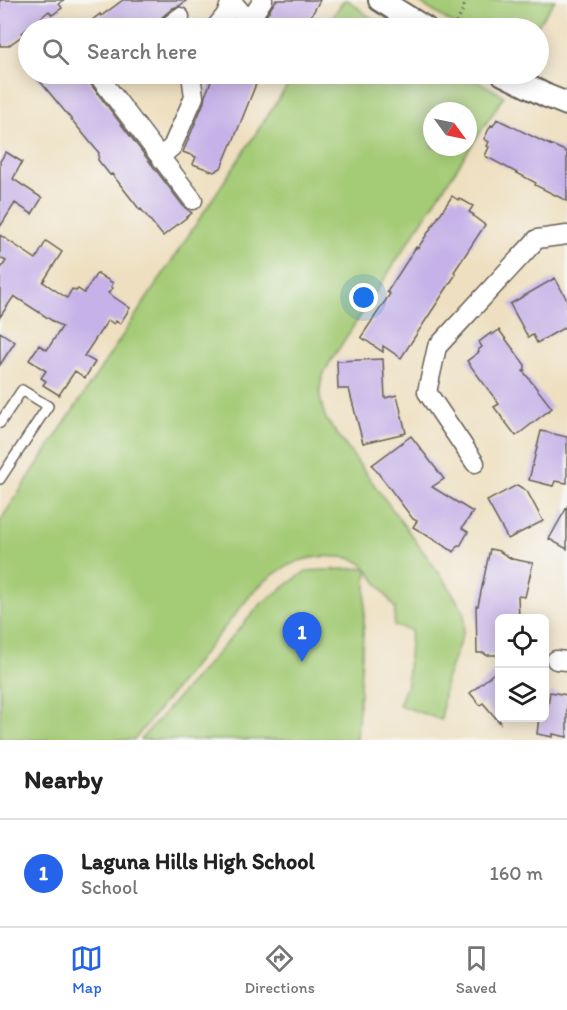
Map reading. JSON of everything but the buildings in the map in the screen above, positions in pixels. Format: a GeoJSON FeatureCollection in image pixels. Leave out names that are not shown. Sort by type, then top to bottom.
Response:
{"type":"FeatureCollection","features":[{"type":"Feature","properties":{"kind":"street"},"geometry":{"type":"LineString","coordinates":[[223,18],[231,0],[245,18]]}},
{"type":"Feature","properties":{"kind":"street"},"geometry":{"type":"LineString","coordinates":[[252,18],[263,0]]}},
{"type":"Feature","properties":{"kind":"street"},"geometry":{"type":"LineString","coordinates":[[380,0],[410,18]]}},
{"type":"Feature","properties":{"kind":"street"},"geometry":{"type":"LineString","coordinates":[[108,84],[193,200]]}},
{"type":"Feature","properties":{"kind":"street"},"geometry":{"type":"LineString","coordinates":[[160,157],[172,147],[194,97],[193,84]]}},
{"type":"Feature","properties":{"kind":"street"},"geometry":{"type":"LineString","coordinates":[[523,84],[567,104]]}},
{"type":"Feature","properties":{"kind":"street"},"geometry":{"type":"LineString","coordinates":[[475,463],[427,392],[437,347],[537,239],[567,235]]}},
{"type":"Feature","properties":{"kind":"lane"},"geometry":{"type":"LineString","coordinates":[[0,423],[22,390],[48,406],[0,479]]}},
{"type":"Feature","properties":{"kind":"path"},"geometry":{"type":"LineString","coordinates":[[459,18],[466,0]]}},
{"type":"Feature","properties":{"kind":"green space"},"geometry":{"type":"Polygon","coordinates":[[[344,0],[348,0],[372,18],[332,18],[344,0]]]}},
{"type":"Feature","properties":{"kind":"green space"},"geometry":{"type":"Polygon","coordinates":[[[415,0],[555,0],[543,18],[444,18],[415,0]]]}},
{"type":"Feature","properties":{"kind":"green space"},"geometry":{"type":"Polygon","coordinates":[[[288,84],[483,84],[504,96],[477,137],[477,102],[423,102],[423,156],[465,156],[332,359],[320,387],[321,403],[326,419],[447,584],[464,612],[463,633],[446,680],[441,720],[399,705],[407,684],[411,630],[394,626],[395,608],[367,569],[357,740],[140,740],[262,603],[306,571],[366,568],[360,562],[349,558],[324,557],[301,560],[291,564],[253,592],[134,740],[0,740],[0,521],[288,84]]]}},
{"type":"Feature","properties":{"kind":"place","name":"Laguna Hills High School"},"geometry":{"type":"Point","coordinates":[302,662]}}]}
